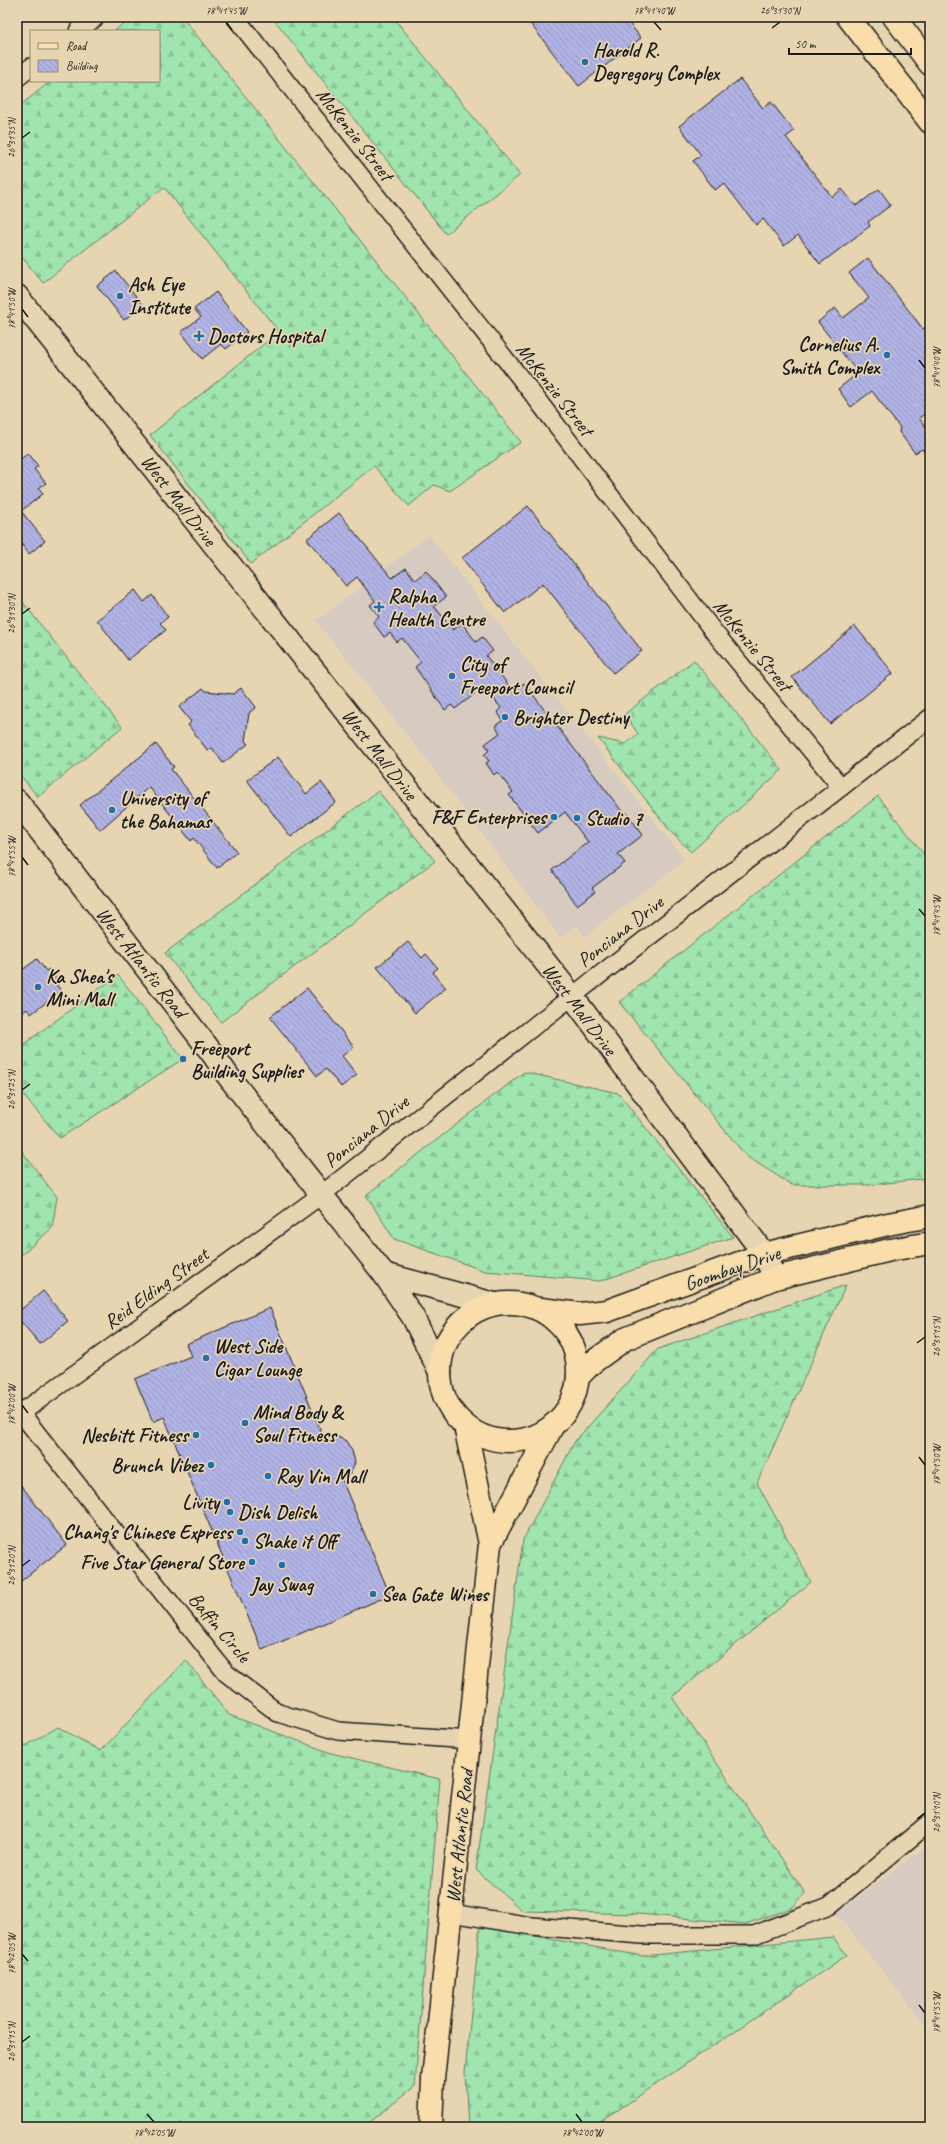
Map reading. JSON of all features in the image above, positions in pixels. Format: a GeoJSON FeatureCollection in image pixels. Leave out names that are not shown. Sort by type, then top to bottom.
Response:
{"type":"FeatureCollection","features":[{"type":"Feature","properties":{"kind":"main road"},"geometry":{"type":"LineString","coordinates":[[848,17],[930,122]]}},
{"type":"Feature","properties":{"kind":"main road"},"geometry":{"type":"LineString","coordinates":[[894,17],[930,64]]}},
{"type":"Feature","properties":{"kind":"main road","name":"Goombay Drive"},"geometry":{"type":"LineString","coordinates":[[536,1308],[567,1314],[607,1311],[764,1254],[888,1224],[930,1216]]}},
{"type":"Feature","properties":{"kind":"main road","name":"Goombay Drive"},"geometry":{"type":"LineString","coordinates":[[578,1377],[593,1362],[625,1339],[775,1278],[890,1250],[930,1243]]}},
{"type":"Feature","properties":{"kind":"main road"},"geometry":{"type":"LineString","coordinates":[[515,1303],[536,1308],[554,1320],[568,1336],[576,1356],[578,1377],[574,1395],[565,1412],[553,1425],[532,1437],[509,1441],[485,1437],[465,1426],[454,1415],[446,1402],[441,1388],[440,1372],[442,1354],[450,1336],[462,1322],[494,1304],[515,1303]]}},
{"type":"Feature","properties":{"kind":"main road","name":"West Atlantic Road"},"geometry":{"type":"LineString","coordinates":[[490,1544],[553,1425]]}},
{"type":"Feature","properties":{"kind":"main road","name":"West Atlantic Road"},"geometry":{"type":"LineString","coordinates":[[432,2127],[433,2079],[490,1544],[465,1426]]}},
{"type":"Feature","properties":{"kind":"street"},"geometry":{"type":"LineString","coordinates":[[79,30],[96,17]]}},
{"type":"Feature","properties":{"kind":"street","name":"McKenzie Street"},"geometry":{"type":"LineString","coordinates":[[235,17],[529,389],[714,632],[841,787]]}},
{"type":"Feature","properties":{"kind":"street"},"geometry":{"type":"LineString","coordinates":[[17,78],[30,68]]}},
{"type":"Feature","properties":{"kind":"street","name":"West Mall Drive"},"geometry":{"type":"LineString","coordinates":[[17,296],[572,996],[764,1254],[775,1278]]}},
{"type":"Feature","properties":{"kind":"street","name":"Ponciana Drive"},"geometry":{"type":"LineString","coordinates":[[321,1195],[572,996],[930,718]]}},
{"type":"Feature","properties":{"kind":"street","name":"West Atlantic Road"},"geometry":{"type":"LineString","coordinates":[[17,801],[321,1195],[384,1274],[413,1317],[440,1372]]}},
{"type":"Feature","properties":{"kind":"street","name":"Reid Elding Street"},"geometry":{"type":"LineString","coordinates":[[18,1412],[321,1195]]}},
{"type":"Feature","properties":{"kind":"street"},"geometry":{"type":"LineString","coordinates":[[384,1274],[494,1304]]}},
{"type":"Feature","properties":{"kind":"street","name":"Baffin Circle"},"geometry":{"type":"LineString","coordinates":[[18,1412],[226,1673],[278,1713],[338,1731],[470,1740]]}},
{"type":"Feature","properties":{"kind":"street"},"geometry":{"type":"LineString","coordinates":[[451,1913],[532,1926],[642,1934],[754,1936],[829,1906],[930,1822]]}},
{"type":"Feature","properties":{"kind":"shaded area"},"geometry":{"type":"Polygon","coordinates":[[[429,535],[685,860],[585,936],[577,926],[560,938],[424,757],[316,621],[429,535]]]}},
{"type":"Feature","properties":{"kind":"shaded area"},"geometry":{"type":"Polygon","coordinates":[[[930,1843],[930,2030],[836,1914],[930,1843]]]}},
{"type":"Feature","properties":{"kind":"green space"},"geometry":{"type":"Polygon","coordinates":[[[132,17],[182,17],[521,442],[450,491],[434,485],[409,506],[374,466],[251,564],[150,435],[279,332],[164,187],[43,283],[17,251],[17,108],[50,82],[160,82],[160,30],[115,30],[132,17]]]}},
{"type":"Feature","properties":{"kind":"green space"},"geometry":{"type":"Polygon","coordinates":[[[272,17],[393,17],[520,175],[446,234],[272,17]]]}},
{"type":"Feature","properties":{"kind":"green space"},"geometry":{"type":"Polygon","coordinates":[[[17,595],[122,727],[38,797],[17,771],[17,595]]]}},
{"type":"Feature","properties":{"kind":"green space"},"geometry":{"type":"Polygon","coordinates":[[[694,660],[782,770],[691,852],[671,832],[598,738],[625,744],[638,734],[625,714],[694,660]]]}},
{"type":"Feature","properties":{"kind":"green space"},"geometry":{"type":"Polygon","coordinates":[[[378,791],[435,861],[221,1022],[165,953],[378,791]]]}},
{"type":"Feature","properties":{"kind":"green space"},"geometry":{"type":"Polygon","coordinates":[[[878,796],[930,862],[930,1178],[869,1185],[792,1185],[746,1156],[619,1002],[878,796]]]}},
{"type":"Feature","properties":{"kind":"green space"},"geometry":{"type":"Polygon","coordinates":[[[118,975],[183,1059],[60,1138],[17,1088],[17,1049],[118,975]]]}},
{"type":"Feature","properties":{"kind":"green space"},"geometry":{"type":"Polygon","coordinates":[[[524,1072],[618,1093],[733,1237],[600,1281],[485,1271],[394,1239],[366,1195],[524,1072]]]}},
{"type":"Feature","properties":{"kind":"green space"},"geometry":{"type":"Polygon","coordinates":[[[17,1145],[57,1197],[52,1228],[17,1259],[17,1145]]]}},
{"type":"Feature","properties":{"kind":"green space"},"geometry":{"type":"Polygon","coordinates":[[[846,1285],[757,1483],[811,1582],[672,1697],[805,1893],[792,1908],[746,1924],[639,1914],[523,1911],[476,1870],[523,1540],[575,1441],[658,1349],[846,1285]]]}},
{"type":"Feature","properties":{"kind":"green space"},"geometry":{"type":"Polygon","coordinates":[[[186,1660],[229,1715],[331,1753],[440,1779],[415,2086],[364,2127],[17,2127],[17,1751],[58,1727],[101,1751],[186,1660]]]}},
{"type":"Feature","properties":{"kind":"green space"},"geometry":{"type":"Polygon","coordinates":[[[480,1926],[643,1956],[833,1937],[847,1955],[593,2127],[468,2127],[465,2072],[480,1926]]]}},
{"type":"Feature","properties":{"kind":"building","name":"Harold R. Degregory Complex"},"geometry":{"type":"Polygon","coordinates":[[[525,17],[624,17],[641,38],[579,86],[525,17]]]}},
{"type":"Feature","properties":{"kind":"building"},"geometry":{"type":"Polygon","coordinates":[[[740,79],[763,108],[771,102],[794,131],[786,137],[832,197],[842,189],[856,206],[879,189],[891,205],[868,222],[870,226],[820,264],[798,235],[784,246],[763,219],[756,225],[724,183],[715,190],[693,161],[701,155],[679,126],[740,79]]]}},
{"type":"Feature","properties":{"kind":"building","name":"Cornelius A. Smith Complex"},"geometry":{"type":"Polygon","coordinates":[[[868,258],[923,329],[930,324],[930,410],[919,418],[930,432],[930,459],[922,449],[915,453],[899,432],[900,428],[872,391],[851,407],[838,389],[858,373],[818,322],[835,308],[843,318],[869,298],[849,273],[868,258]]]}},
{"type":"Feature","properties":{"kind":"building","name":"Ash Eye Institute"},"geometry":{"type":"Polygon","coordinates":[[[116,271],[143,305],[124,320],[97,286],[116,271]]]}},
{"type":"Feature","properties":{"kind":"building"},"geometry":{"type":"Polygon","coordinates":[[[216,292],[247,332],[226,349],[221,344],[202,359],[181,332],[201,317],[194,309],[216,292]]]}},
{"type":"Feature","properties":{"kind":"building"},"geometry":{"type":"Polygon","coordinates":[[[28,453],[38,466],[34,469],[46,483],[39,488],[43,494],[21,511],[45,541],[29,554],[17,538],[17,462],[28,453]]]}},
{"type":"Feature","properties":{"kind":"building"},"geometry":{"type":"Polygon","coordinates":[[[528,506],[642,651],[613,673],[543,583],[505,613],[462,558],[528,506]]]}},
{"type":"Feature","properties":{"kind":"building"},"geometry":{"type":"Polygon","coordinates":[[[339,513],[392,578],[406,568],[415,580],[426,571],[446,597],[434,606],[453,630],[462,623],[476,642],[482,637],[493,651],[486,656],[513,691],[524,683],[624,814],[626,812],[643,835],[618,854],[625,863],[592,888],[595,892],[577,905],[552,870],[588,842],[565,812],[538,833],[509,795],[513,792],[497,772],[494,775],[486,763],[489,761],[484,755],[489,750],[485,744],[500,733],[495,726],[503,720],[497,712],[501,708],[484,687],[455,709],[451,705],[445,710],[415,667],[421,662],[402,638],[397,642],[390,633],[384,637],[373,622],[379,617],[370,605],[375,601],[357,577],[346,586],[307,539],[339,513]]]}},
{"type":"Feature","properties":{"kind":"building"},"geometry":{"type":"Polygon","coordinates":[[[135,590],[144,602],[152,595],[168,617],[160,623],[166,630],[128,660],[97,620],[135,590]]]}},
{"type":"Feature","properties":{"kind":"building"},"geometry":{"type":"Polygon","coordinates":[[[855,626],[893,673],[830,724],[792,677],[855,626]]]}},
{"type":"Feature","properties":{"kind":"building"},"geometry":{"type":"Polygon","coordinates":[[[203,688],[206,691],[233,694],[241,688],[256,707],[249,713],[245,741],[248,744],[223,763],[212,748],[208,751],[188,725],[191,722],[179,707],[203,688]]]}},
{"type":"Feature","properties":{"kind":"building"},"geometry":{"type":"Polygon","coordinates":[[[156,744],[174,767],[171,769],[237,852],[217,868],[194,838],[191,841],[149,787],[100,830],[80,805],[156,744]]]}},
{"type":"Feature","properties":{"kind":"building"},"geometry":{"type":"Polygon","coordinates":[[[278,757],[306,794],[321,782],[336,802],[291,837],[247,780],[278,757]]]}},
{"type":"Feature","properties":{"kind":"building"},"geometry":{"type":"Polygon","coordinates":[[[408,942],[422,958],[426,954],[438,968],[433,972],[446,988],[415,1013],[377,967],[408,942]]]}},
{"type":"Feature","properties":{"kind":"building","name":"Ka Shea's Mini Mall"},"geometry":{"type":"Polygon","coordinates":[[[37,959],[46,971],[49,969],[58,982],[56,984],[61,991],[31,1014],[27,1009],[17,1017],[17,974],[37,959]]]}},
{"type":"Feature","properties":{"kind":"building"},"geometry":{"type":"Polygon","coordinates":[[[307,988],[354,1047],[342,1056],[357,1075],[341,1087],[326,1069],[317,1076],[270,1017],[307,988]]]}},
{"type":"Feature","properties":{"kind":"building"},"geometry":{"type":"Polygon","coordinates":[[[43,1291],[68,1321],[40,1344],[17,1317],[17,1313],[43,1291]]]}},
{"type":"Feature","properties":{"kind":"building","name":"Ray Vin Mall"},"geometry":{"type":"Polygon","coordinates":[[[270,1308],[324,1438],[336,1436],[346,1441],[352,1451],[355,1462],[351,1473],[342,1480],[390,1595],[262,1650],[164,1417],[153,1422],[135,1379],[191,1356],[186,1344],[270,1308]]]}},
{"type":"Feature","properties":{"kind":"building"},"geometry":{"type":"Polygon","coordinates":[[[17,1480],[67,1545],[17,1584],[17,1480]]]}},
{"type":"Feature","properties":{"kind":"place","name":"Harold R. Degregory Complex"},"geometry":{"type":"Point","coordinates":[585,62]}},
{"type":"Feature","properties":{"kind":"place","name":"Ash Eye Institute"},"geometry":{"type":"Point","coordinates":[120,296]}},
{"type":"Feature","properties":{"kind":"place","name":"Doctors Hospital"},"geometry":{"type":"Point","coordinates":[199,336]}},
{"type":"Feature","properties":{"kind":"place","name":"Cornelius A. Smith Complex"},"geometry":{"type":"Point","coordinates":[887,355]}},
{"type":"Feature","properties":{"kind":"place","name":"Ralpha Health Centre"},"geometry":{"type":"Point","coordinates":[379,607]}},
{"type":"Feature","properties":{"kind":"place","name":"City of Freeport Council"},"geometry":{"type":"Point","coordinates":[452,676]}},
{"type":"Feature","properties":{"kind":"place","name":"Brighter Destiny"},"geometry":{"type":"Point","coordinates":[505,717]}},
{"type":"Feature","properties":{"kind":"place","name":"University of the Bahamas"},"geometry":{"type":"Point","coordinates":[112,810]}},
{"type":"Feature","properties":{"kind":"place","name":"F&F Enterprises"},"geometry":{"type":"Point","coordinates":[554,817]}},
{"type":"Feature","properties":{"kind":"place","name":"Studio 7"},"geometry":{"type":"Point","coordinates":[577,818]}},
{"type":"Feature","properties":{"kind":"place","name":"Ka Shea's Mini Mall"},"geometry":{"type":"Point","coordinates":[38,987]}},
{"type":"Feature","properties":{"kind":"place","name":"Freeport Building Supplies"},"geometry":{"type":"Point","coordinates":[183,1059]}},
{"type":"Feature","properties":{"kind":"place","name":"West Side Cigar Lounge"},"geometry":{"type":"Point","coordinates":[206,1358]}},
{"type":"Feature","properties":{"kind":"place","name":"Mind Body & Soul Fitness"},"geometry":{"type":"Point","coordinates":[245,1423]}},
{"type":"Feature","properties":{"kind":"place","name":"Nesbitt Fitness"},"geometry":{"type":"Point","coordinates":[196,1435]}},
{"type":"Feature","properties":{"kind":"place","name":"Brunch Vibez"},"geometry":{"type":"Point","coordinates":[211,1465]}},
{"type":"Feature","properties":{"kind":"place","name":"Ray Vin Mall"},"geometry":{"type":"Point","coordinates":[268,1476]}},
{"type":"Feature","properties":{"kind":"place","name":"Livity"},"geometry":{"type":"Point","coordinates":[227,1502]}},
{"type":"Feature","properties":{"kind":"place","name":"Dish Delish"},"geometry":{"type":"Point","coordinates":[230,1512]}},
{"type":"Feature","properties":{"kind":"place","name":"Chang's Chinese Express"},"geometry":{"type":"Point","coordinates":[240,1532]}},
{"type":"Feature","properties":{"kind":"place","name":"Shake it Off"},"geometry":{"type":"Point","coordinates":[245,1541]}},
{"type":"Feature","properties":{"kind":"place","name":"Five Star General Store"},"geometry":{"type":"Point","coordinates":[252,1562]}},
{"type":"Feature","properties":{"kind":"place","name":"Jay Swag"},"geometry":{"type":"Point","coordinates":[282,1565]}},
{"type":"Feature","properties":{"kind":"place","name":"Sea Gate Wines"},"geometry":{"type":"Point","coordinates":[373,1594]}}]}
